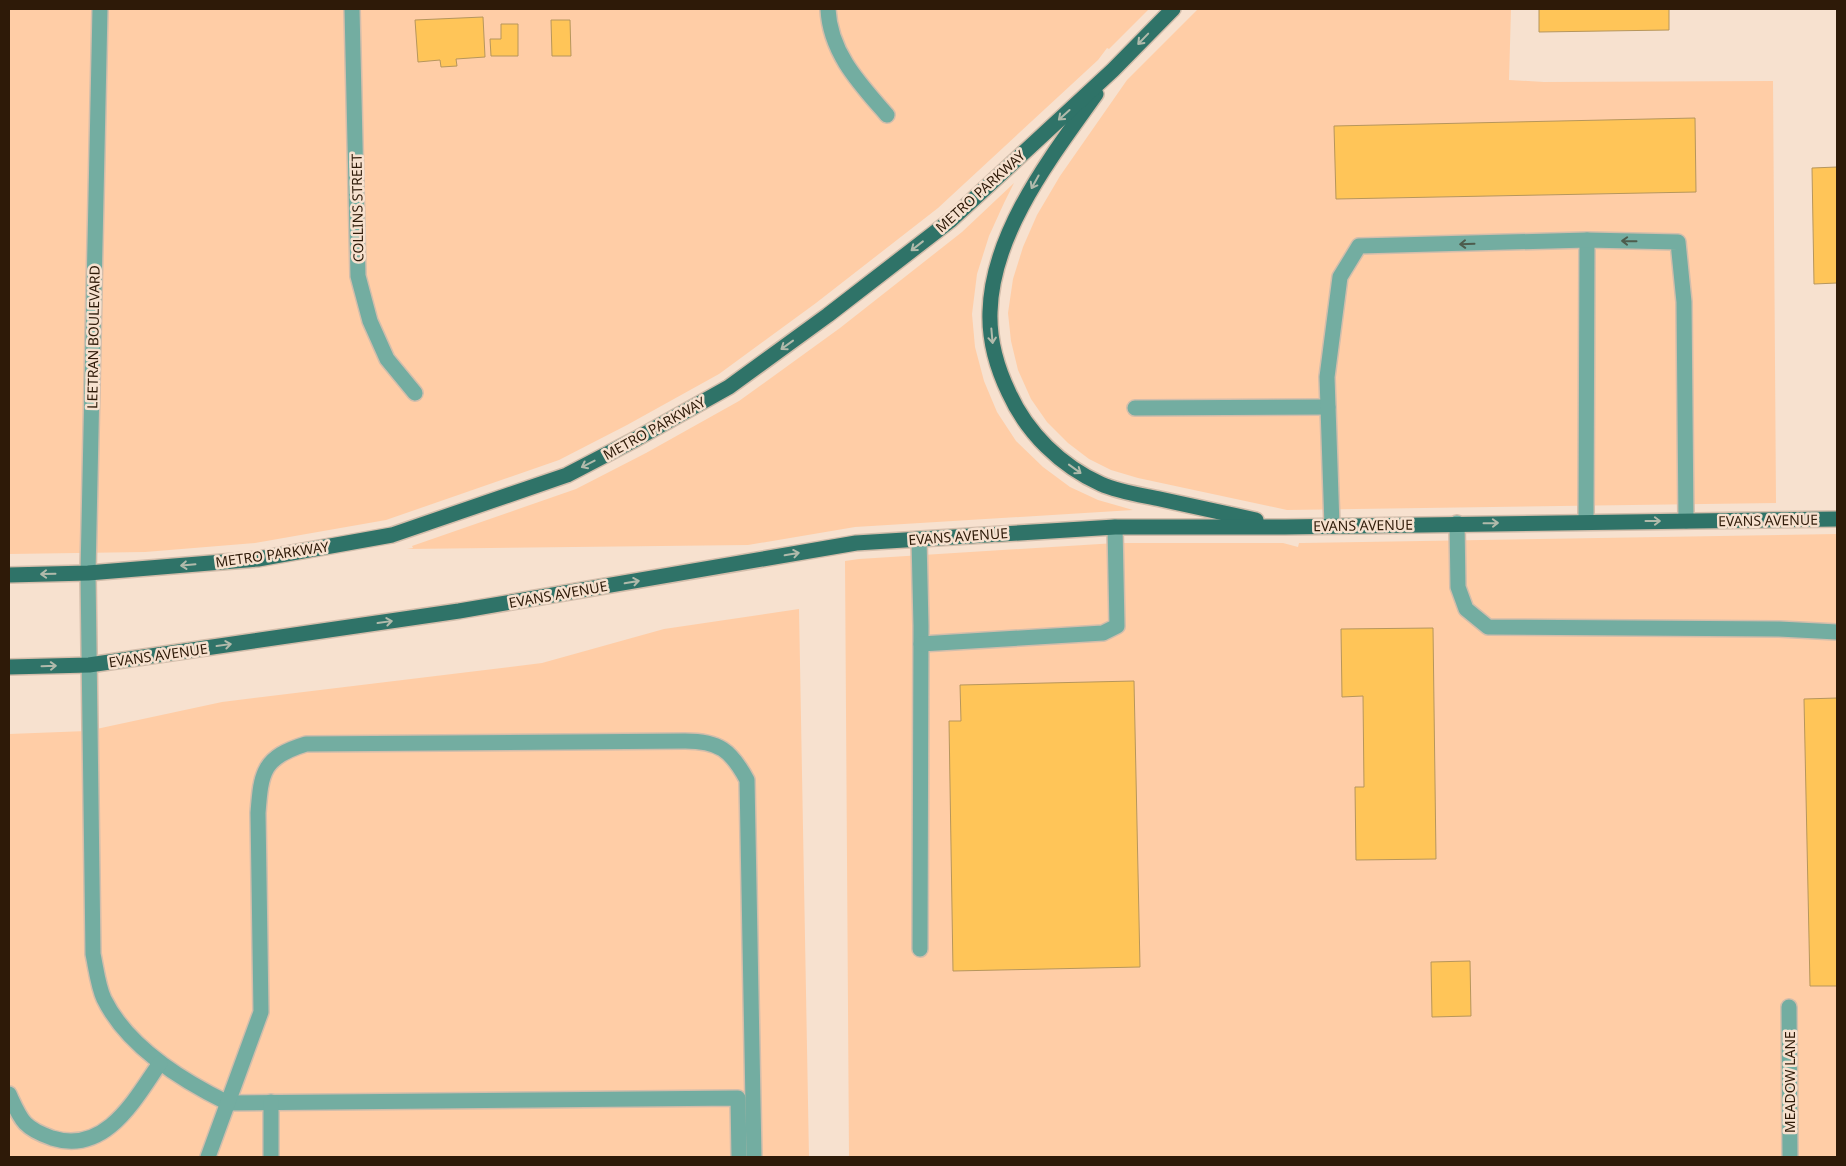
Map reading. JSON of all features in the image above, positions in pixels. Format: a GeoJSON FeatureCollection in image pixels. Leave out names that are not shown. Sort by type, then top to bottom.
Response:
{"type":"FeatureCollection","features":[{"type":"Feature","properties":{"kind":"main road","name":"METRO PARKWAY"},"geometry":{"type":"LineString","coordinates":[[9,575],[88,573],[258,559],[392,535],[567,475],[729,387],[828,315],[951,220],[1113,70],[1173,9]]}},
{"type":"Feature","properties":{"kind":"main road"},"geometry":{"type":"LineString","coordinates":[[1113,70],[1044,168],[1021,209],[1006,242],[995,276],[990,312],[993,344],[1000,375],[1014,406],[1032,432],[1055,455],[1079,473],[1104,485],[1133,493],[1285,526]]}},
{"type":"Feature","properties":{"kind":"main road","name":"EVANS AVENUE"},"geometry":{"type":"LineString","coordinates":[[89,665],[459,611],[856,543],[1115,526],[1332,526],[1837,519]]}},
{"type":"Feature","properties":{"kind":"main road"},"geometry":{"type":"LineString","coordinates":[[9,667],[89,665]]}},
{"type":"Feature","properties":{"kind":"street","name":"LEETRAN BOULEVARD"},"geometry":{"type":"LineString","coordinates":[[100,9],[88,573],[93,954],[104,998],[124,1030],[160,1063],[228,1103]]}},
{"type":"Feature","properties":{"kind":"street","name":"COLLINS STREET"},"geometry":{"type":"LineString","coordinates":[[352,9],[358,276],[370,320],[388,359],[415,393]]}},
{"type":"Feature","properties":{"kind":"street"},"geometry":{"type":"LineString","coordinates":[[828,9],[838,52],[858,82],[887,115]]}},
{"type":"Feature","properties":{"kind":"street"},"geometry":{"type":"LineString","coordinates":[[1332,526],[1327,377],[1340,277],[1359,246],[1587,240],[1678,242],[1684,302],[1686,521]]}},
{"type":"Feature","properties":{"kind":"street"},"geometry":{"type":"LineString","coordinates":[[1586,521],[1587,240]]}},
{"type":"Feature","properties":{"kind":"street"},"geometry":{"type":"LineString","coordinates":[[1135,408],[1328,407]]}},
{"type":"Feature","properties":{"kind":"street"},"geometry":{"type":"LineString","coordinates":[[1457,523],[1458,587],[1466,609],[1488,627],[1779,629],[1837,632]]}},
{"type":"Feature","properties":{"kind":"street"},"geometry":{"type":"LineString","coordinates":[[921,644],[1103,633],[1117,626],[1115,526]]}},
{"type":"Feature","properties":{"kind":"street"},"geometry":{"type":"LineString","coordinates":[[919,539],[921,644],[920,949]]}},
{"type":"Feature","properties":{"kind":"street"},"geometry":{"type":"LineString","coordinates":[[208,1157],[261,1012],[258,813],[260,789],[267,766],[287,749],[306,744],[704,741],[719,746],[738,762],[747,780],[754,1157]]}},
{"type":"Feature","properties":{"kind":"street","name":"MEADOW LANE"},"geometry":{"type":"LineString","coordinates":[[1789,1007],[1790,1157]]}},
{"type":"Feature","properties":{"kind":"street"},"geometry":{"type":"LineString","coordinates":[[9,1094],[24,1124],[42,1134],[64,1141],[79,1141],[94,1137],[124,1114],[160,1063]]}},
{"type":"Feature","properties":{"kind":"street"},"geometry":{"type":"LineString","coordinates":[[228,1103],[738,1098],[739,1157]]}},
{"type":"Feature","properties":{"kind":"street"},"geometry":{"type":"LineString","coordinates":[[271,1102],[271,1157]]}},
{"type":"Feature","properties":{"kind":"shaded area"},"geometry":{"type":"Polygon","coordinates":[[[9,9],[1149,9],[1109,49],[1107,48],[1098,60],[938,208],[816,303],[719,374],[559,460],[386,520],[255,543],[145,552],[9,554],[9,9]]]}},
{"type":"Feature","properties":{"kind":"shaded area"},"geometry":{"type":"Polygon","coordinates":[[[1198,9],[1511,9],[1509,80],[1544,82],[1773,81],[1776,503],[1287,510],[1138,478],[1111,470],[1089,459],[1068,443],[1047,422],[1031,399],[1018,370],[1011,341],[1008,313],[1013,279],[1023,247],[1037,215],[1060,176],[1127,80],[1198,9]]]}},
{"type":"Feature","properties":{"kind":"shaded area"},"geometry":{"type":"Polygon","coordinates":[[[1014,183],[989,236],[977,274],[972,314],[975,347],[984,381],[997,412],[1016,441],[1043,467],[1070,487],[1098,500],[1133,510],[855,527],[748,545],[407,549],[576,489],[646,453],[739,401],[840,328],[962,232],[1014,183]]]}},
{"type":"Feature","properties":{"kind":"shaded area"},"geometry":{"type":"Polygon","coordinates":[[[1837,534],[1837,1157],[849,1157],[845,561],[1116,543],[1283,543],[1298,547],[1299,543],[1837,534]]]}},
{"type":"Feature","properties":{"kind":"shaded area"},"geometry":{"type":"Polygon","coordinates":[[[799,609],[809,1157],[9,1157],[9,734],[87,731],[222,702],[542,663],[664,629],[799,609]]]}},
{"type":"Feature","properties":{"kind":"building"},"geometry":{"type":"Polygon","coordinates":[[[1539,9],[1669,9],[1669,30],[1539,32],[1539,9]]]}},
{"type":"Feature","properties":{"kind":"building"},"geometry":{"type":"Polygon","coordinates":[[[483,17],[485,57],[456,59],[457,66],[441,67],[440,60],[418,62],[415,20],[483,17]]]}},
{"type":"Feature","properties":{"kind":"building"},"geometry":{"type":"Polygon","coordinates":[[[551,20],[570,20],[571,56],[552,56],[551,20]]]}},
{"type":"Feature","properties":{"kind":"building"},"geometry":{"type":"Polygon","coordinates":[[[501,24],[518,24],[518,56],[491,56],[490,39],[501,39],[501,24]]]}},
{"type":"Feature","properties":{"kind":"building"},"geometry":{"type":"Polygon","coordinates":[[[1695,118],[1696,192],[1336,199],[1334,126],[1695,118]]]}},
{"type":"Feature","properties":{"kind":"building"},"geometry":{"type":"Polygon","coordinates":[[[1837,167],[1837,283],[1814,284],[1812,168],[1837,167]]]}},
{"type":"Feature","properties":{"kind":"building"},"geometry":{"type":"Polygon","coordinates":[[[1433,628],[1436,859],[1356,860],[1355,787],[1364,787],[1363,696],[1342,697],[1341,629],[1433,628]]]}},
{"type":"Feature","properties":{"kind":"building"},"geometry":{"type":"Polygon","coordinates":[[[1134,681],[1140,967],[953,971],[949,721],[961,721],[960,685],[1134,681]]]}},
{"type":"Feature","properties":{"kind":"building"},"geometry":{"type":"Polygon","coordinates":[[[1837,698],[1837,986],[1810,986],[1804,699],[1837,698]]]}},
{"type":"Feature","properties":{"kind":"building"},"geometry":{"type":"Polygon","coordinates":[[[1470,961],[1471,1016],[1432,1017],[1431,962],[1470,961]]]}}]}
